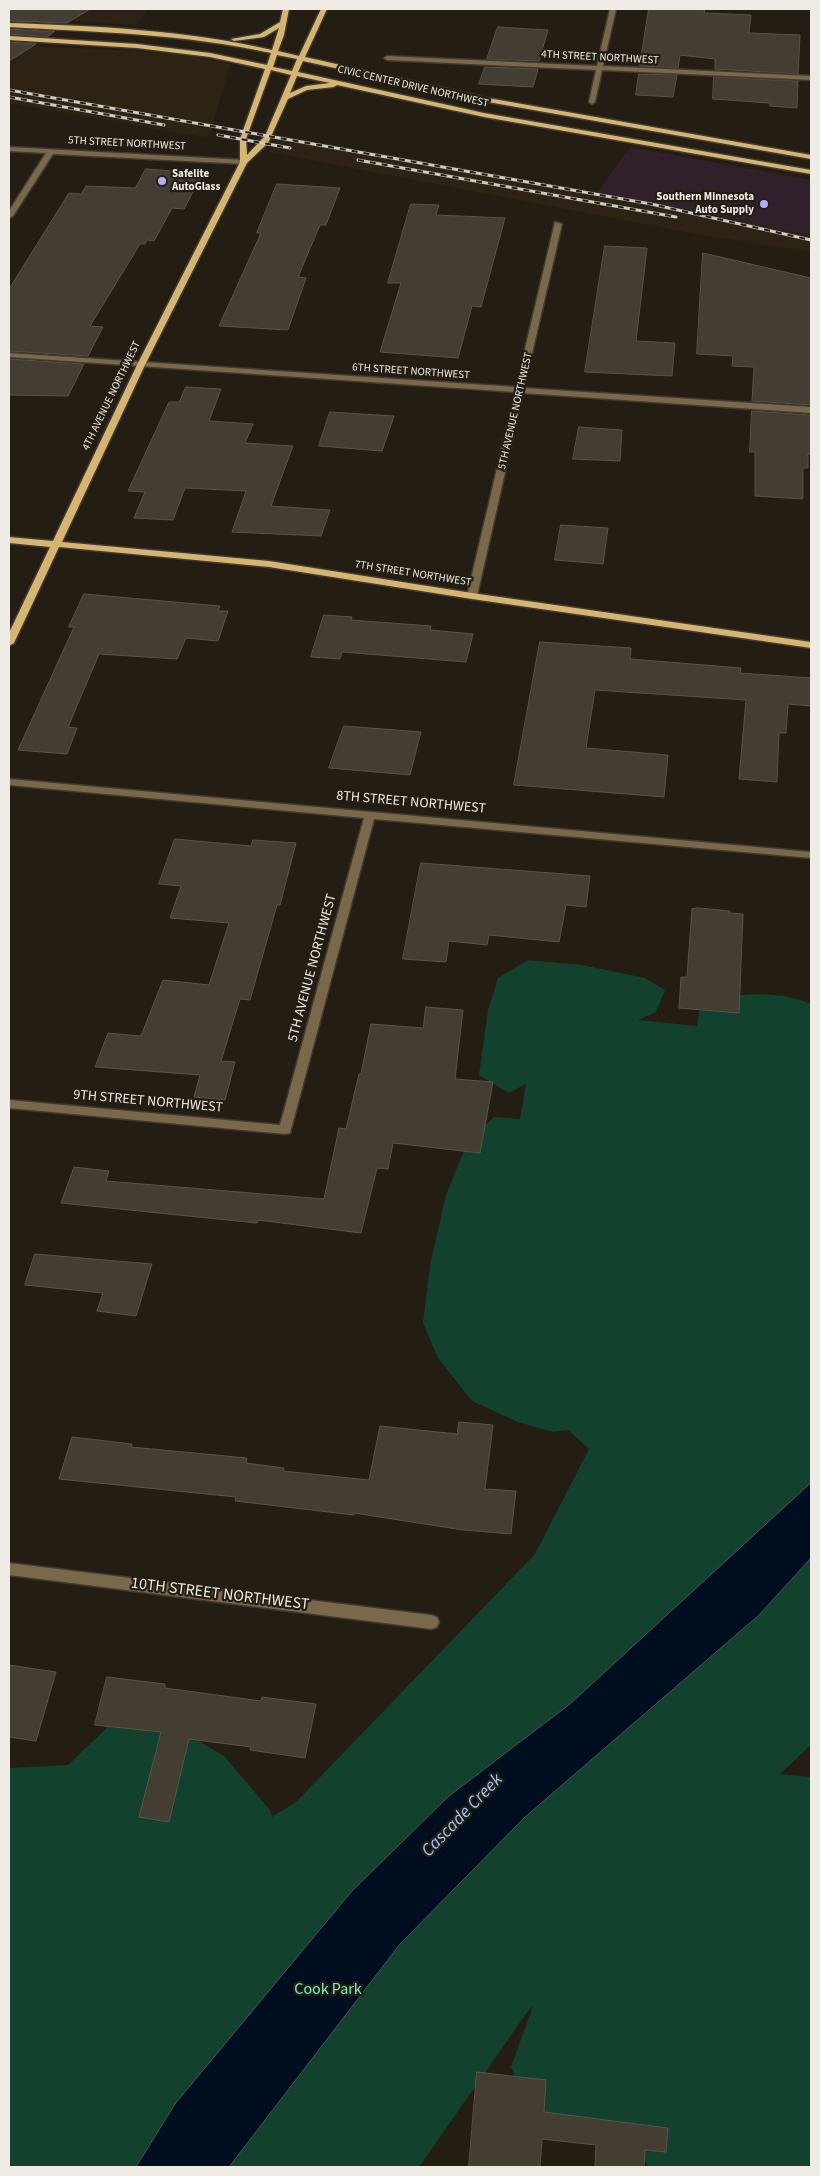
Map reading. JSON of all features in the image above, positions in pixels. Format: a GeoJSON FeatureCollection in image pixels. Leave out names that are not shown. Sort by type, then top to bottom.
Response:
{"type":"FeatureCollection","features":[{"type":"Feature","properties":{"kind":"main road","name":"4TH AVENUE NORTHWEST"},"geometry":{"type":"LineString","coordinates":[[244,162],[243,139],[284,22],[286,9]]}},
{"type":"Feature","properties":{"kind":"main road","name":"4TH AVENUE NORTHWEST"},"geometry":{"type":"LineString","coordinates":[[9,643],[141,365],[244,162],[264,143],[286,97],[300,58],[324,9]]}},
{"type":"Feature","properties":{"kind":"main road"},"geometry":{"type":"LineString","coordinates":[[212,40],[262,36],[284,22]]}},
{"type":"Feature","properties":{"kind":"main road","name":"CIVIC CENTER DRIVE NORTHWEST"},"geometry":{"type":"LineString","coordinates":[[9,25],[134,32],[212,40],[506,104],[811,157]]}},
{"type":"Feature","properties":{"kind":"main road","name":"CIVIC CENTER DRIVE NORTHWEST"},"geometry":{"type":"LineString","coordinates":[[9,38],[153,47],[217,56],[492,117],[811,172]]}},
{"type":"Feature","properties":{"kind":"main road"},"geometry":{"type":"LineString","coordinates":[[286,97],[306,88],[349,85]]}},
{"type":"Feature","properties":{"kind":"main road","name":"7TH STREET NORTHWEST"},"geometry":{"type":"LineString","coordinates":[[9,540],[268,564],[472,596],[811,645]]}},
{"type":"Feature","properties":{"kind":"street"},"geometry":{"type":"LineString","coordinates":[[592,102],[613,9]]}},
{"type":"Feature","properties":{"kind":"street","name":"4TH STREET NORTHWEST"},"geometry":{"type":"LineString","coordinates":[[387,58],[811,78]]}},
{"type":"Feature","properties":{"kind":"street","name":"5TH STREET NORTHWEST"},"geometry":{"type":"LineString","coordinates":[[9,149],[244,162]]}},
{"type":"Feature","properties":{"kind":"street"},"geometry":{"type":"LineString","coordinates":[[9,216],[51,151]]}},
{"type":"Feature","properties":{"kind":"street","name":"5TH AVENUE NORTHWEST"},"geometry":{"type":"LineString","coordinates":[[472,596],[558,224]]}},
{"type":"Feature","properties":{"kind":"street","name":"6TH STREET NORTHWEST"},"geometry":{"type":"LineString","coordinates":[[9,356],[811,410]]}},
{"type":"Feature","properties":{"kind":"street","name":"8TH STREET NORTHWEST"},"geometry":{"type":"LineString","coordinates":[[9,782],[811,855]]}},
{"type":"Feature","properties":{"kind":"street","name":"5TH AVENUE NORTHWEST"},"geometry":{"type":"LineString","coordinates":[[285,1130],[370,814]]}},
{"type":"Feature","properties":{"kind":"street","name":"9TH STREET NORTHWEST"},"geometry":{"type":"LineString","coordinates":[[9,1104],[285,1130]]}},
{"type":"Feature","properties":{"kind":"street","name":"10TH STREET NORTHWEST"},"geometry":{"type":"LineString","coordinates":[[9,1569],[431,1622]]}},
{"type":"Feature","properties":{"kind":"shaded area"},"geometry":{"type":"Polygon","coordinates":[[[9,9],[148,9],[136,25],[9,17],[9,9]]]}},
{"type":"Feature","properties":{"kind":"shaded area"},"geometry":{"type":"Polygon","coordinates":[[[9,45],[138,51],[190,56],[230,64],[209,138],[9,103],[9,45]]]}},
{"type":"Feature","properties":{"kind":"shaded area"},"geometry":{"type":"Polygon","coordinates":[[[278,135],[598,192],[811,235],[811,252],[696,234],[269,152],[278,135]]]}},
{"type":"Feature","properties":{"kind":"shaded area"},"geometry":{"type":"Polygon","coordinates":[[[630,147],[811,180],[811,235],[598,192],[630,147]]]}},
{"type":"Feature","properties":{"kind":"green space","name":"Cook Park"},"geometry":{"type":"Polygon","coordinates":[[[528,960],[582,965],[645,978],[665,990],[656,1012],[638,1020],[697,1026],[699,1011],[720,999],[733,996],[756,994],[779,996],[811,1004],[811,1745],[780,1774],[811,1777],[811,2167],[648,2167],[633,2140],[531,2116],[511,2067],[533,2006],[419,2167],[9,2167],[9,1768],[68,1765],[112,1723],[172,1725],[224,1756],[270,1810],[272,1817],[296,1802],[535,1554],[589,1449],[568,1430],[553,1432],[518,1422],[472,1401],[438,1358],[423,1323],[430,1265],[446,1195],[468,1141],[494,1117],[520,1119],[526,1084],[509,1093],[479,1075],[488,1010],[498,978],[528,960]]]}},
{"type":"Feature","properties":{"kind":"water","name":"Cascade Creek"},"geometry":{"type":"Polygon","coordinates":[[[811,1483],[811,1558],[759,1615],[525,1817],[400,1944],[229,2167],[136,2167],[175,2104],[352,1891],[449,1796],[570,1704],[811,1483]]]}},
{"type":"Feature","properties":{"kind":"building"},"geometry":{"type":"Polygon","coordinates":[[[9,9],[90,9],[67,23],[9,21],[9,9]]]}},
{"type":"Feature","properties":{"kind":"building"},"geometry":{"type":"Polygon","coordinates":[[[649,9],[705,9],[704,13],[751,15],[749,33],[800,35],[798,74],[715,69],[715,59],[680,55],[678,68],[640,66],[649,9]]]}},
{"type":"Feature","properties":{"kind":"building"},"geometry":{"type":"Polygon","coordinates":[[[498,27],[548,30],[539,61],[487,59],[498,27]]]}},
{"type":"Feature","properties":{"kind":"building"},"geometry":{"type":"Polygon","coordinates":[[[9,29],[55,31],[47,37],[9,34],[9,29]]]}},
{"type":"Feature","properties":{"kind":"building"},"geometry":{"type":"Polygon","coordinates":[[[9,42],[36,44],[9,61],[9,42]]]}},
{"type":"Feature","properties":{"kind":"building"},"geometry":{"type":"Polygon","coordinates":[[[485,67],[538,69],[533,87],[479,84],[485,67]]]}},
{"type":"Feature","properties":{"kind":"building"},"geometry":{"type":"Polygon","coordinates":[[[639,74],[677,75],[673,97],[636,95],[639,74]]]}},
{"type":"Feature","properties":{"kind":"building"},"geometry":{"type":"Polygon","coordinates":[[[714,77],[798,81],[797,108],[770,106],[770,103],[713,99],[714,77]]]}},
{"type":"Feature","properties":{"kind":"building"},"geometry":{"type":"Polygon","coordinates":[[[146,169],[203,173],[184,209],[172,208],[154,241],[147,240],[145,244],[140,244],[90,326],[103,327],[88,356],[9,351],[9,289],[69,193],[81,194],[86,186],[135,188],[146,169]]]}},
{"type":"Feature","properties":{"kind":"building"},"geometry":{"type":"Polygon","coordinates":[[[277,184],[340,188],[326,225],[320,225],[298,277],[306,278],[288,330],[219,326],[261,233],[257,233],[277,184]]]}},
{"type":"Feature","properties":{"kind":"building"},"geometry":{"type":"Polygon","coordinates":[[[411,204],[439,205],[436,215],[505,218],[481,307],[472,306],[458,358],[380,352],[401,283],[388,283],[411,204]]]}},
{"type":"Feature","properties":{"kind":"building"},"geometry":{"type":"Polygon","coordinates":[[[605,246],[647,248],[636,341],[675,343],[672,376],[585,372],[605,246]]]}},
{"type":"Feature","properties":{"kind":"building"},"geometry":{"type":"Polygon","coordinates":[[[703,253],[811,278],[811,405],[752,401],[754,367],[732,366],[733,356],[697,354],[703,253]]]}},
{"type":"Feature","properties":{"kind":"building"},"geometry":{"type":"Polygon","coordinates":[[[9,359],[84,364],[68,396],[9,395],[9,359]]]}},
{"type":"Feature","properties":{"kind":"building"},"geometry":{"type":"Polygon","coordinates":[[[186,387],[221,389],[209,421],[253,424],[245,443],[293,446],[271,506],[330,510],[321,536],[232,532],[246,491],[185,488],[173,520],[134,518],[145,492],[128,491],[169,402],[179,402],[186,387]]]}},
{"type":"Feature","properties":{"kind":"building"},"geometry":{"type":"Polygon","coordinates":[[[752,411],[811,415],[811,454],[808,454],[808,468],[803,468],[803,499],[755,496],[755,452],[750,452],[752,411]]]}},
{"type":"Feature","properties":{"kind":"building"},"geometry":{"type":"Polygon","coordinates":[[[330,412],[394,416],[382,451],[319,446],[330,412]]]}},
{"type":"Feature","properties":{"kind":"building"},"geometry":{"type":"Polygon","coordinates":[[[579,427],[622,430],[620,461],[573,459],[579,427]]]}},
{"type":"Feature","properties":{"kind":"building"},"geometry":{"type":"Polygon","coordinates":[[[561,525],[608,528],[603,564],[555,560],[561,525]]]}},
{"type":"Feature","properties":{"kind":"building"},"geometry":{"type":"Polygon","coordinates":[[[84,594],[220,606],[218,611],[228,611],[218,641],[186,638],[177,659],[99,654],[68,727],[77,728],[67,754],[18,750],[74,627],[69,627],[84,594]]]}},
{"type":"Feature","properties":{"kind":"building"},"geometry":{"type":"Polygon","coordinates":[[[324,615],[352,617],[351,620],[431,626],[430,630],[473,634],[466,662],[342,652],[340,659],[311,657],[324,615]]]}},
{"type":"Feature","properties":{"kind":"building"},"geometry":{"type":"Polygon","coordinates":[[[540,642],[631,648],[630,659],[741,668],[740,673],[811,678],[811,706],[788,704],[786,733],[779,733],[777,782],[739,779],[746,700],[595,690],[586,748],[668,755],[664,797],[514,785],[540,642]]]}},
{"type":"Feature","properties":{"kind":"building"},"geometry":{"type":"Polygon","coordinates":[[[344,726],[421,732],[410,775],[329,768],[344,726]]]}},
{"type":"Feature","properties":{"kind":"building"},"geometry":{"type":"Polygon","coordinates":[[[175,839],[251,846],[253,840],[296,843],[280,905],[277,905],[250,1000],[240,999],[221,1061],[235,1062],[225,1100],[194,1097],[200,1075],[95,1067],[108,1033],[141,1036],[163,980],[209,985],[229,923],[170,918],[181,886],[159,884],[175,839]]]}},
{"type":"Feature","properties":{"kind":"building"},"geometry":{"type":"Polygon","coordinates":[[[421,863],[590,876],[586,907],[566,905],[559,942],[489,935],[487,945],[449,941],[446,962],[403,959],[421,863]]]}},
{"type":"Feature","properties":{"kind":"building"},"geometry":{"type":"Polygon","coordinates":[[[699,908],[743,914],[739,1013],[679,1008],[681,977],[687,977],[692,909],[699,908]]]}},
{"type":"Feature","properties":{"kind":"building"},"geometry":{"type":"Polygon","coordinates":[[[426,1007],[463,1010],[455,1079],[493,1082],[480,1153],[393,1143],[388,1169],[377,1168],[361,1233],[258,1220],[257,1223],[61,1203],[74,1167],[109,1171],[106,1181],[324,1199],[339,1128],[346,1129],[359,1074],[361,1074],[371,1024],[423,1028],[426,1007]]]}},
{"type":"Feature","properties":{"kind":"building"},"geometry":{"type":"Polygon","coordinates":[[[35,1254],[152,1264],[136,1316],[97,1311],[103,1293],[25,1285],[35,1254]]]}},
{"type":"Feature","properties":{"kind":"building"},"geometry":{"type":"Polygon","coordinates":[[[459,1422],[493,1425],[485,1489],[516,1491],[511,1534],[463,1530],[354,1513],[354,1515],[235,1501],[236,1497],[59,1479],[72,1437],[132,1444],[131,1447],[247,1458],[246,1463],[284,1468],[283,1471],[369,1480],[380,1426],[457,1434],[459,1422]]]}},
{"type":"Feature","properties":{"kind":"building"},"geometry":{"type":"Polygon","coordinates":[[[9,1665],[56,1672],[36,1741],[9,1737],[9,1665]]]}},
{"type":"Feature","properties":{"kind":"building"},"geometry":{"type":"Polygon","coordinates":[[[107,1677],[165,1684],[165,1688],[261,1701],[262,1697],[316,1704],[305,1758],[250,1750],[251,1747],[189,1739],[169,1822],[139,1817],[161,1732],[95,1725],[107,1677]]]}},
{"type":"Feature","properties":{"kind":"building"},"geometry":{"type":"Polygon","coordinates":[[[477,2072],[546,2080],[544,2112],[668,2128],[666,2152],[645,2150],[644,2167],[595,2167],[596,2145],[542,2139],[540,2167],[469,2167],[477,2072]]]}},
{"type":"Feature","properties":{"kind":"railway"},"geometry":{"type":"LineString","coordinates":[[9,90],[651,204],[811,240]]}},
{"type":"Feature","properties":{"kind":"railway"},"geometry":{"type":"LineString","coordinates":[[9,97],[164,125]]}},
{"type":"Feature","properties":{"kind":"railway"},"geometry":{"type":"LineString","coordinates":[[218,135],[290,148]]}},
{"type":"Feature","properties":{"kind":"railway"},"geometry":{"type":"LineString","coordinates":[[358,160],[676,217]]}},
{"type":"Feature","properties":{"kind":"place","name":"Safelite AutoGlass"},"geometry":{"type":"Point","coordinates":[162,181]}},
{"type":"Feature","properties":{"kind":"place","name":"Southern Minnesota Auto Supply"},"geometry":{"type":"Point","coordinates":[764,204]}}]}
